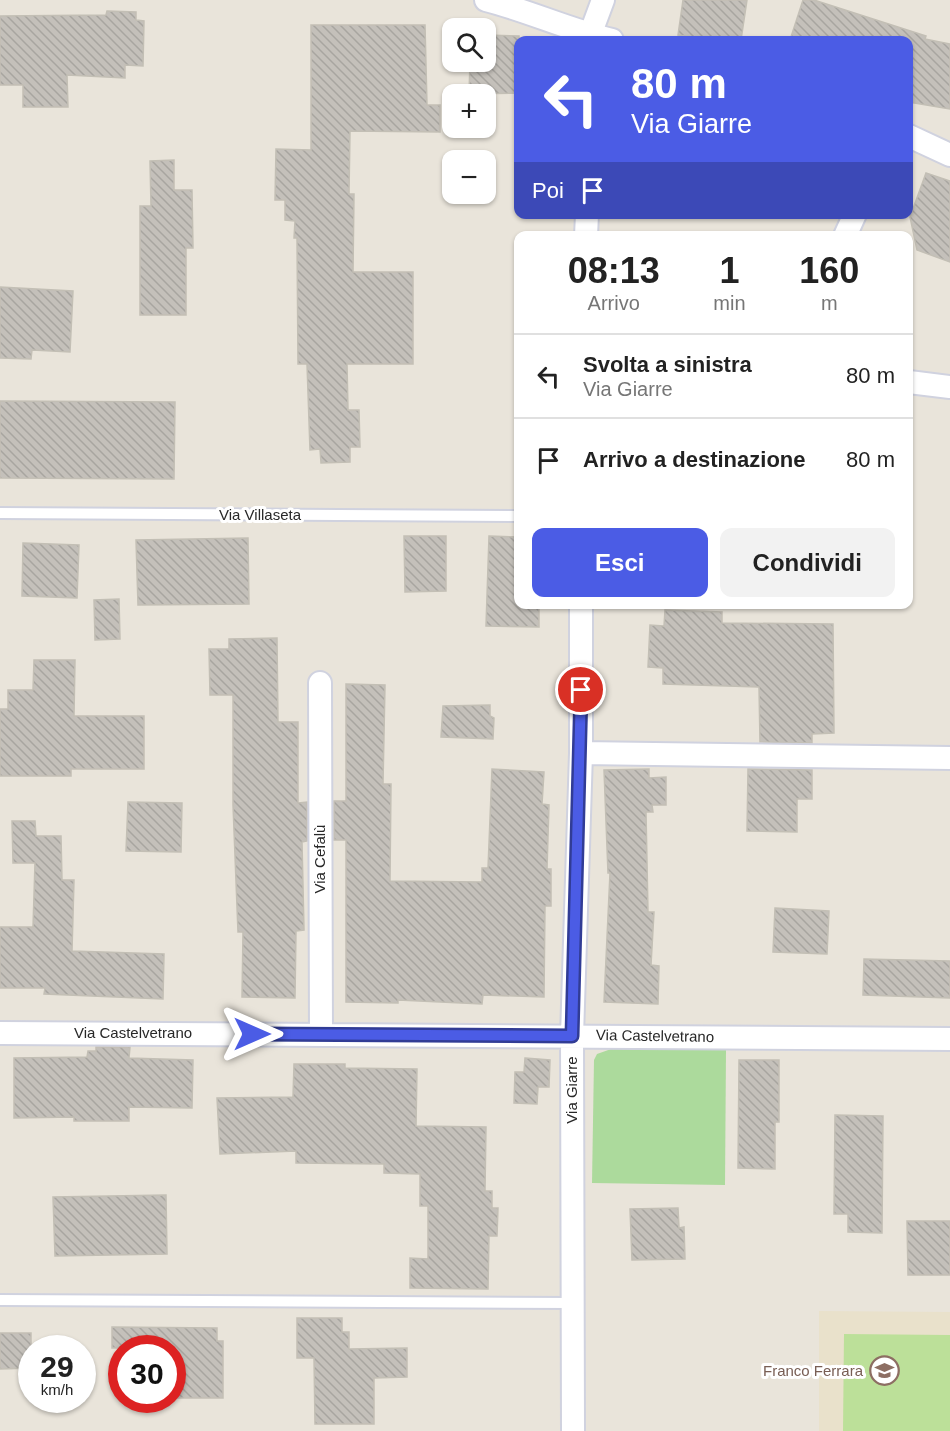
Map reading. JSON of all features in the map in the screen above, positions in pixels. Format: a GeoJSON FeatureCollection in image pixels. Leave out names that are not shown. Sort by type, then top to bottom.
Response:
{"type":"FeatureCollection","features":[{"type":"Feature","properties":{"kind":"street"},"geometry":{"type":"LineString","coordinates":[[486,0],[589,36]]}},
{"type":"Feature","properties":{"kind":"street"},"geometry":{"type":"LineString","coordinates":[[597,36],[603,0]]}},
{"type":"Feature","properties":{"kind":"street"},"geometry":{"type":"LineString","coordinates":[[913,138],[950,154]]}},
{"type":"Feature","properties":{"kind":"street"},"geometry":{"type":"LineString","coordinates":[[913,382],[950,387]]}},
{"type":"Feature","properties":{"kind":"street","name":"Via Giarre"},"geometry":{"type":"LineString","coordinates":[[573,1431],[572,1036],[582,609]]}},
{"type":"Feature","properties":{"kind":"street","name":"Via Cefalù"},"geometry":{"type":"LineString","coordinates":[[320,683],[321,1034]]}},
{"type":"Feature","properties":{"kind":"street"},"geometry":{"type":"LineString","coordinates":[[580,753],[950,758]]}},
{"type":"Feature","properties":{"kind":"street","name":"Via Castelvetrano"},"geometry":{"type":"LineString","coordinates":[[0,1033],[950,1039]]}},
{"type":"Feature","properties":{"kind":"lane","name":"Via Villaseta"},"geometry":{"type":"LineString","coordinates":[[0,513],[514,516]]}},
{"type":"Feature","properties":{"kind":"lane"},"geometry":{"type":"LineString","coordinates":[[0,1300],[573,1303]]}},
{"type":"Feature","properties":{"kind":"shaded area","name":"Franco Ferrara"},"geometry":{"type":"Polygon","coordinates":[[[819,1311],[950,1312],[950,1431],[819,1431],[819,1311]]]}},
{"type":"Feature","properties":{"kind":"green space"},"geometry":{"type":"Polygon","coordinates":[[[614,1048],[726,1050],[725,1185],[592,1183],[594,1060],[597,1054],[614,1048]]]}},
{"type":"Feature","properties":{"kind":"green space","name":"Franco Ferrara"},"geometry":{"type":"Polygon","coordinates":[[[844,1334],[950,1335],[950,1431],[843,1431],[844,1334]]]}},
{"type":"Feature","properties":{"kind":"building"},"geometry":{"type":"Polygon","coordinates":[[[683,0],[747,0],[742,36],[678,35],[683,0]]]}},
{"type":"Feature","properties":{"kind":"building"},"geometry":{"type":"Polygon","coordinates":[[[803,0],[814,0],[926,36],[925,39],[950,44],[950,109],[913,103],[913,36],[791,36],[803,0]]]}},
{"type":"Feature","properties":{"kind":"building"},"geometry":{"type":"Polygon","coordinates":[[[107,11],[136,12],[136,20],[144,21],[143,66],[125,65],[125,78],[67,75],[68,107],[23,107],[23,85],[0,85],[0,16],[106,15],[107,11]]]}},
{"type":"Feature","properties":{"kind":"building"},"geometry":{"type":"Polygon","coordinates":[[[311,25],[425,25],[427,105],[440,105],[440,132],[350,131],[349,194],[354,194],[353,272],[413,272],[413,364],[347,364],[348,410],[359,410],[360,447],[350,447],[350,462],[321,463],[320,449],[310,450],[307,364],[298,364],[295,221],[285,220],[285,200],[275,200],[276,149],[311,150],[311,25]]]}},
{"type":"Feature","properties":{"kind":"building"},"geometry":{"type":"Polygon","coordinates":[[[496,35],[519,36],[514,36],[514,93],[496,93],[496,84],[469,84],[470,72],[496,72],[496,35]]]}},
{"type":"Feature","properties":{"kind":"building"},"geometry":{"type":"Polygon","coordinates":[[[174,160],[174,190],[192,190],[193,248],[186,248],[186,315],[140,315],[140,206],[151,206],[150,161],[174,160]]]}},
{"type":"Feature","properties":{"kind":"building"},"geometry":{"type":"Polygon","coordinates":[[[926,173],[950,181],[950,262],[917,250],[910,219],[913,219],[913,209],[926,173]]]}},
{"type":"Feature","properties":{"kind":"building"},"geometry":{"type":"Polygon","coordinates":[[[0,287],[73,291],[70,352],[32,350],[31,359],[0,358],[0,287]]]}},
{"type":"Feature","properties":{"kind":"building"},"geometry":{"type":"Polygon","coordinates":[[[0,401],[175,402],[174,479],[0,478],[0,401]]]}},
{"type":"Feature","properties":{"kind":"building"},"geometry":{"type":"Polygon","coordinates":[[[404,536],[446,536],[446,591],[405,592],[404,536]]]}},
{"type":"Feature","properties":{"kind":"building"},"geometry":{"type":"Polygon","coordinates":[[[489,536],[514,537],[514,609],[539,609],[539,627],[486,626],[489,536]]]}},
{"type":"Feature","properties":{"kind":"building"},"geometry":{"type":"Polygon","coordinates":[[[248,538],[249,604],[138,605],[136,540],[248,538]]]}},
{"type":"Feature","properties":{"kind":"building"},"geometry":{"type":"Polygon","coordinates":[[[23,543],[79,545],[77,598],[22,596],[23,543]]]}},
{"type":"Feature","properties":{"kind":"building"},"geometry":{"type":"Polygon","coordinates":[[[119,599],[120,639],[95,640],[94,600],[119,599]]]}},
{"type":"Feature","properties":{"kind":"building"},"geometry":{"type":"Polygon","coordinates":[[[665,610],[722,612],[722,623],[833,624],[834,733],[812,734],[812,743],[760,742],[759,687],[663,684],[663,668],[648,667],[650,625],[664,626],[665,610]]]}},
{"type":"Feature","properties":{"kind":"building"},"geometry":{"type":"Polygon","coordinates":[[[277,638],[278,722],[298,722],[298,803],[307,802],[307,841],[302,842],[304,930],[296,931],[295,998],[242,997],[243,932],[238,932],[233,805],[233,695],[210,695],[209,649],[229,649],[229,639],[277,638]]]}},
{"type":"Feature","properties":{"kind":"building"},"geometry":{"type":"Polygon","coordinates":[[[34,660],[75,660],[74,716],[144,716],[144,769],[71,769],[71,776],[0,776],[0,709],[8,709],[8,690],[33,690],[34,660]]]}},
{"type":"Feature","properties":{"kind":"building"},"geometry":{"type":"Polygon","coordinates":[[[346,684],[385,685],[383,784],[391,784],[390,881],[482,882],[482,868],[488,868],[492,769],[544,772],[542,804],[549,805],[547,869],[551,869],[551,906],[545,906],[544,997],[483,995],[482,1004],[398,1000],[398,1003],[346,1002],[346,840],[334,840],[334,801],[346,801],[346,684]]]}},
{"type":"Feature","properties":{"kind":"building"},"geometry":{"type":"Polygon","coordinates":[[[490,705],[490,716],[494,718],[493,739],[441,737],[443,706],[490,705]]]}},
{"type":"Feature","properties":{"kind":"building"},"geometry":{"type":"Polygon","coordinates":[[[649,769],[649,778],[666,777],[666,805],[652,805],[653,812],[646,812],[648,912],[654,912],[651,965],[659,966],[658,1004],[604,1002],[610,873],[608,873],[604,770],[649,769]]]}},
{"type":"Feature","properties":{"kind":"building"},"geometry":{"type":"Polygon","coordinates":[[[748,769],[812,770],[812,799],[797,799],[797,832],[747,831],[748,769]]]}},
{"type":"Feature","properties":{"kind":"building"},"geometry":{"type":"Polygon","coordinates":[[[128,802],[182,803],[181,852],[126,851],[128,802]]]}},
{"type":"Feature","properties":{"kind":"building"},"geometry":{"type":"Polygon","coordinates":[[[12,821],[35,821],[36,836],[61,836],[62,880],[74,880],[72,951],[164,954],[163,999],[44,994],[45,988],[0,988],[0,927],[33,927],[35,863],[13,863],[12,821]]]}},
{"type":"Feature","properties":{"kind":"building"},"geometry":{"type":"Polygon","coordinates":[[[775,908],[829,911],[827,954],[773,952],[775,908]]]}},
{"type":"Feature","properties":{"kind":"building"},"geometry":{"type":"Polygon","coordinates":[[[864,959],[950,961],[950,998],[863,995],[864,959]]]}},
{"type":"Feature","properties":{"kind":"building"},"geometry":{"type":"Polygon","coordinates":[[[96,1047],[130,1047],[129,1058],[193,1060],[192,1108],[129,1107],[129,1121],[74,1121],[74,1117],[14,1118],[14,1058],[87,1057],[88,1051],[96,1051],[96,1047]]]}},
{"type":"Feature","properties":{"kind":"building"},"geometry":{"type":"Polygon","coordinates":[[[525,1058],[550,1060],[549,1087],[538,1087],[537,1104],[514,1103],[515,1072],[524,1072],[525,1058]]]}},
{"type":"Feature","properties":{"kind":"building"},"geometry":{"type":"Polygon","coordinates":[[[739,1060],[779,1060],[779,1122],[775,1122],[775,1169],[738,1168],[739,1060]]]}},
{"type":"Feature","properties":{"kind":"building"},"geometry":{"type":"Polygon","coordinates":[[[294,1064],[345,1064],[345,1068],[417,1069],[416,1126],[486,1127],[485,1191],[492,1191],[492,1208],[498,1208],[497,1236],[489,1236],[488,1289],[410,1288],[410,1258],[428,1259],[428,1206],[420,1206],[420,1174],[384,1173],[384,1164],[296,1163],[296,1151],[220,1154],[217,1098],[293,1097],[294,1064]]]}},
{"type":"Feature","properties":{"kind":"building"},"geometry":{"type":"Polygon","coordinates":[[[835,1115],[883,1116],[882,1233],[848,1232],[848,1214],[834,1214],[835,1115]]]}},
{"type":"Feature","properties":{"kind":"building"},"geometry":{"type":"Polygon","coordinates":[[[166,1195],[167,1254],[55,1256],[53,1197],[166,1195]]]}},
{"type":"Feature","properties":{"kind":"building"},"geometry":{"type":"Polygon","coordinates":[[[678,1208],[679,1228],[684,1227],[685,1259],[632,1260],[630,1209],[678,1208]]]}},
{"type":"Feature","properties":{"kind":"building"},"geometry":{"type":"Polygon","coordinates":[[[907,1221],[950,1221],[950,1275],[908,1275],[907,1221]]]}},
{"type":"Feature","properties":{"kind":"building"},"geometry":{"type":"Polygon","coordinates":[[[297,1318],[342,1318],[342,1332],[349,1332],[349,1349],[407,1348],[407,1377],[374,1378],[374,1424],[315,1424],[314,1358],[297,1358],[297,1318]]]}},
{"type":"Feature","properties":{"kind":"building"},"geometry":{"type":"Polygon","coordinates":[[[112,1327],[217,1328],[217,1341],[223,1341],[223,1398],[186,1398],[186,1335],[112,1335],[112,1327]]]}},
{"type":"Feature","properties":{"kind":"building"},"geometry":{"type":"Polygon","coordinates":[[[0,1333],[31,1333],[31,1335],[18,1335],[18,1368],[0,1369],[0,1333]]]}},
{"type":"Feature","properties":{"kind":"place","name":"Franco Ferrara"},"geometry":{"type":"Point","coordinates":[884,1371]}},
{"type":"Feature","properties":{"kind":"route"},"geometry":{"type":"LineString","coordinates":[[252,1034],[572,1036],[581,690]]}}]}
